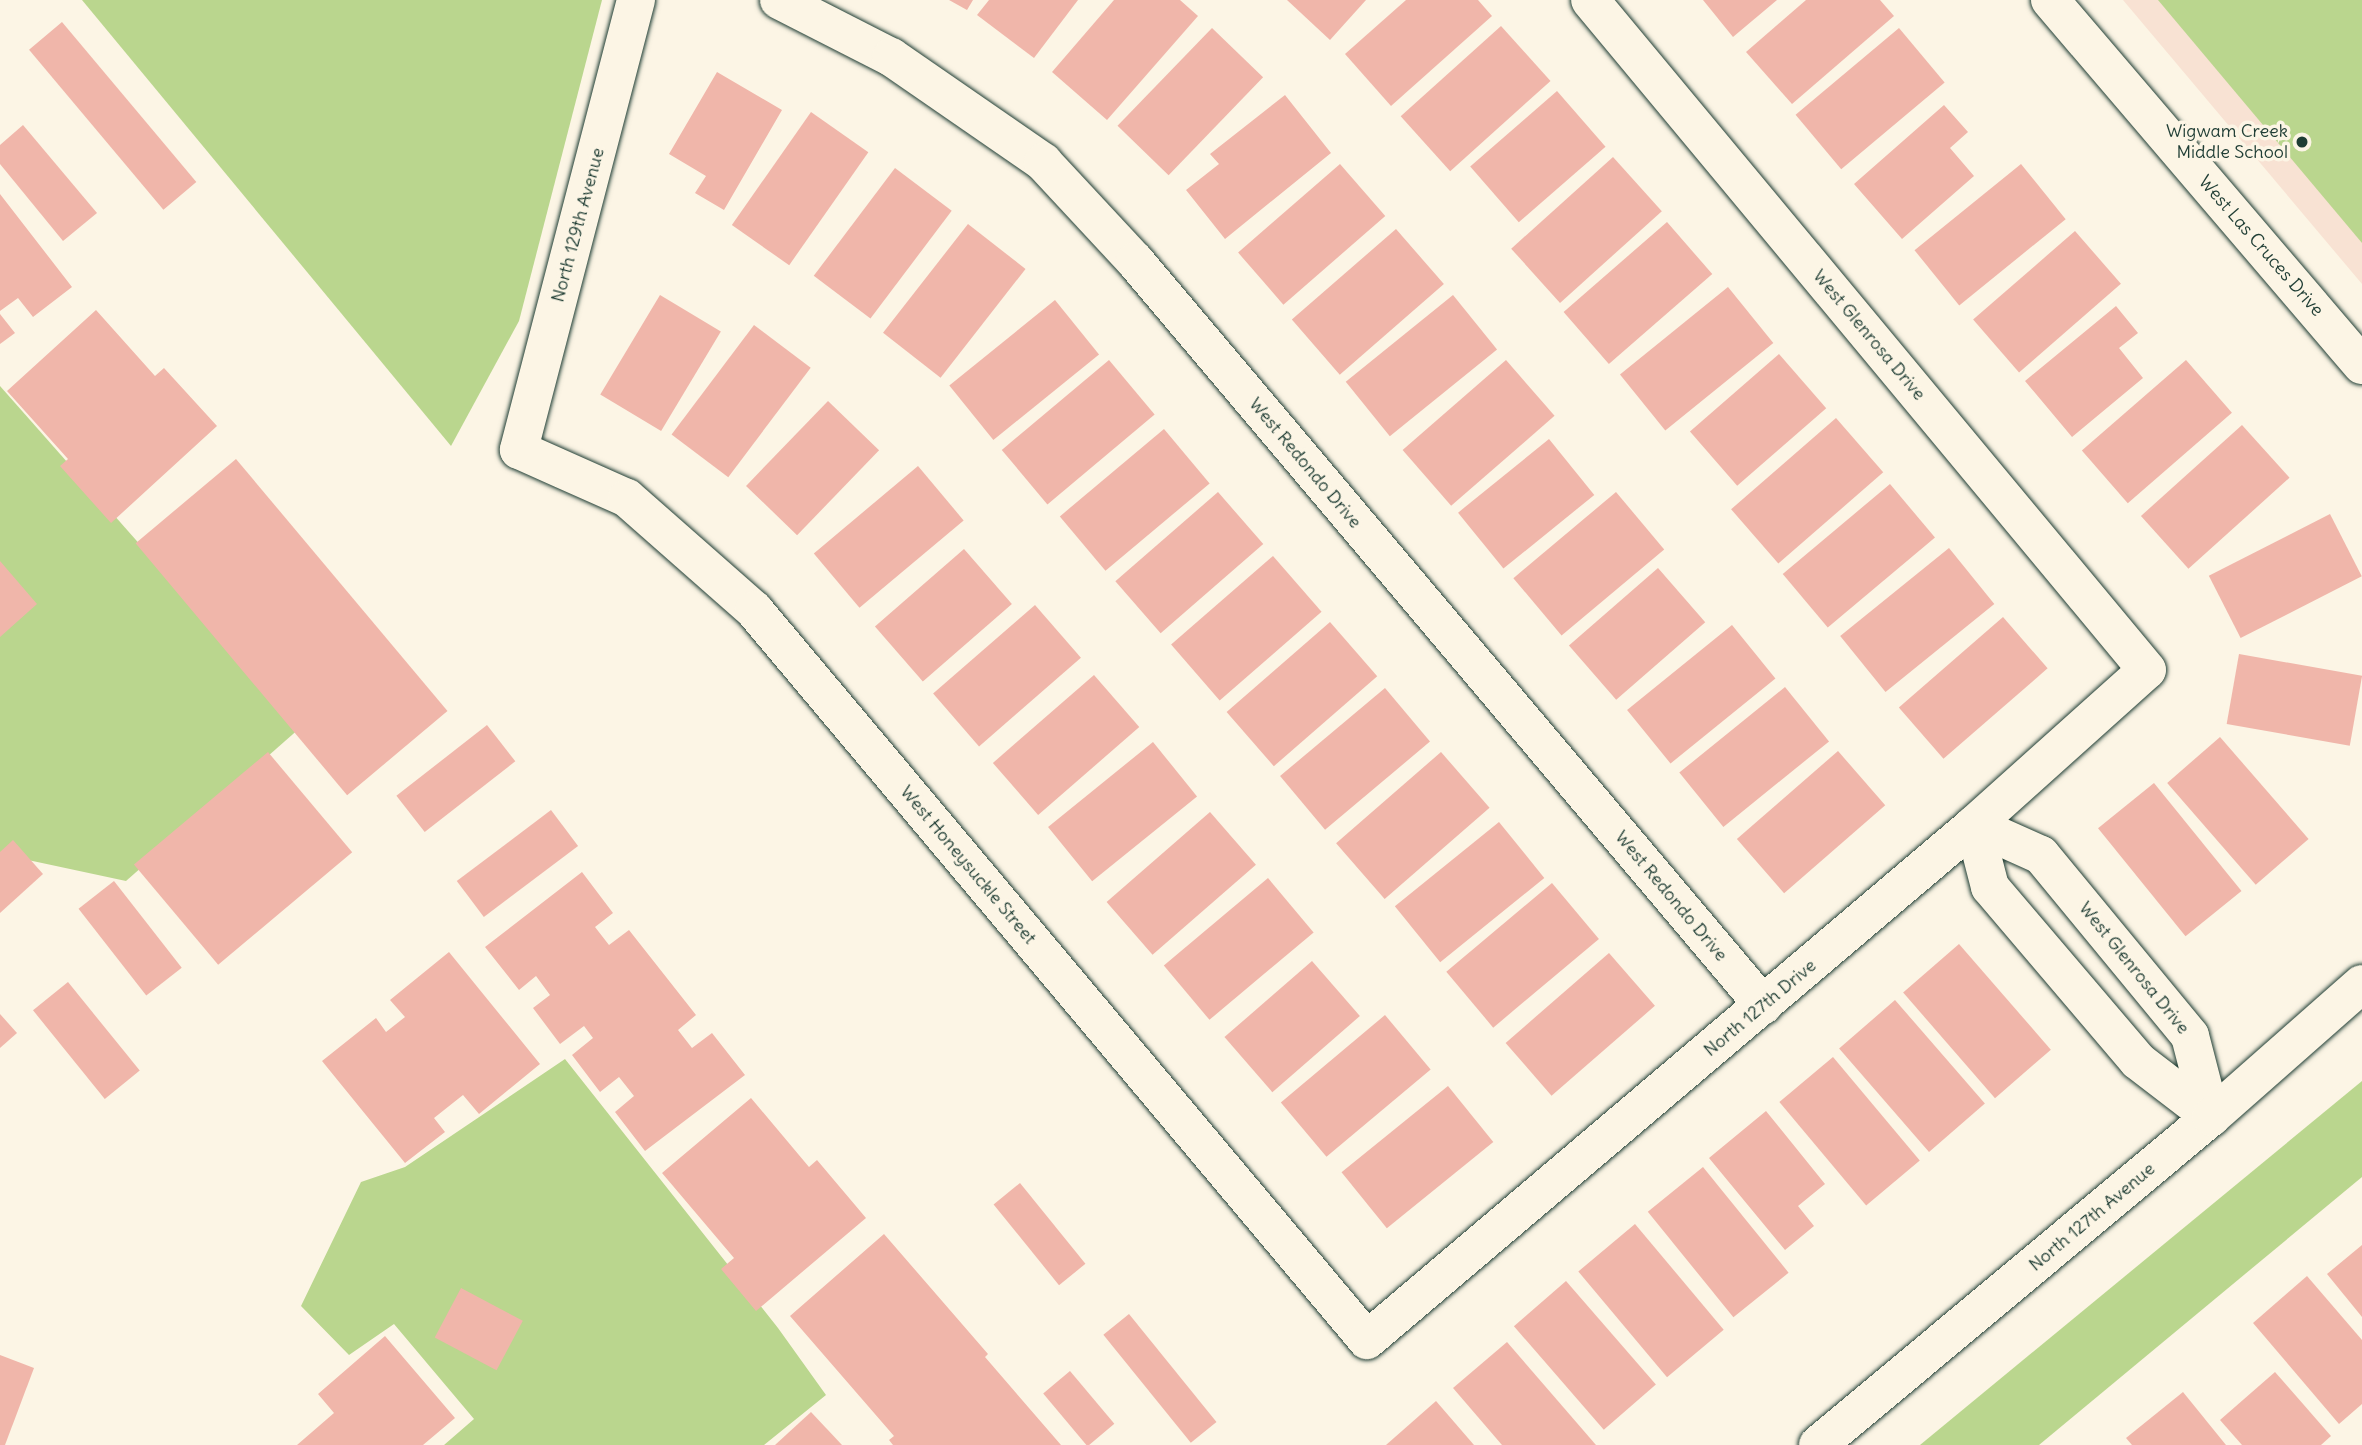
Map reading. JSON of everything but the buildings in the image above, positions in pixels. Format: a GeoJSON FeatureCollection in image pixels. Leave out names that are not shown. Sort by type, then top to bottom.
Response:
{"type":"FeatureCollection","features":[{"type":"Feature","properties":{"kind":"street","name":"North 129th Avenue"},"geometry":{"type":"LineString","coordinates":[[519,450],[636,0]]}},
{"type":"Feature","properties":{"kind":"street","name":"West Redondo Drive"},"geometry":{"type":"LineString","coordinates":[[779,0],[891,57],[1043,162],[1135,261],[1763,1005]]}},
{"type":"Feature","properties":{"kind":"street","name":"West Glenrosa Drive"},"geometry":{"type":"LineString","coordinates":[[1590,0],[2147,670]]}},
{"type":"Feature","properties":{"kind":"street","name":"West Las Cruces Drive"},"geometry":{"type":"LineString","coordinates":[[2050,0],[2362,365]]}},
{"type":"Feature","properties":{"kind":"street","name":"West Honeysuckle Street"},"geometry":{"type":"LineString","coordinates":[[519,450],[627,498],[754,610],[1367,1340]]}},
{"type":"Feature","properties":{"kind":"street","name":"North 127th Drive"},"geometry":{"type":"LineString","coordinates":[[1367,1340],[1974,825],[2147,670]]}},
{"type":"Feature","properties":{"kind":"street","name":"West Glenrosa Drive"},"geometry":{"type":"LineString","coordinates":[[1974,825],[2041,855],[2190,1036],[2211,1117]]}},
{"type":"Feature","properties":{"kind":"street"},"geometry":{"type":"LineString","coordinates":[[1974,825],[1990,887],[2138,1061],[2211,1117]]}},
{"type":"Feature","properties":{"kind":"street","name":"North 127th Avenue"},"geometry":{"type":"LineString","coordinates":[[1818,1445],[2211,1117],[2362,984]]}},
{"type":"Feature","properties":{"kind":"shaded area","name":"Wigwam Creek Middle School"},"geometry":{"type":"Polygon","coordinates":[[[2123,0],[2362,0],[2362,284],[2123,0]]]}},
{"type":"Feature","properties":{"kind":"green space"},"geometry":{"type":"Polygon","coordinates":[[[82,0],[602,0],[519,321],[451,446],[82,0]]]}},
{"type":"Feature","properties":{"kind":"green space","name":"Wigwam Creek Middle School"},"geometry":{"type":"Polygon","coordinates":[[[2158,0],[2362,0],[2362,243],[2158,0]]]}},
{"type":"Feature","properties":{"kind":"green space"},"geometry":{"type":"Polygon","coordinates":[[[0,386],[301,727],[126,881],[0,854],[0,386]]]}},
{"type":"Feature","properties":{"kind":"green space"},"geometry":{"type":"Polygon","coordinates":[[[565,1059],[778,1328],[826,1395],[764,1445],[444,1445],[474,1419],[394,1324],[349,1355],[301,1306],[361,1182],[405,1167],[565,1059]]]}},
{"type":"Feature","properties":{"kind":"green space"},"geometry":{"type":"Polygon","coordinates":[[[2362,1081],[2362,1177],[2039,1445],[1920,1445],[2362,1081]]]}},
{"type":"Feature","properties":{"kind":"place","name":"Wigwam Creek Middle School"},"geometry":{"type":"Point","coordinates":[2302,142]}}]}
